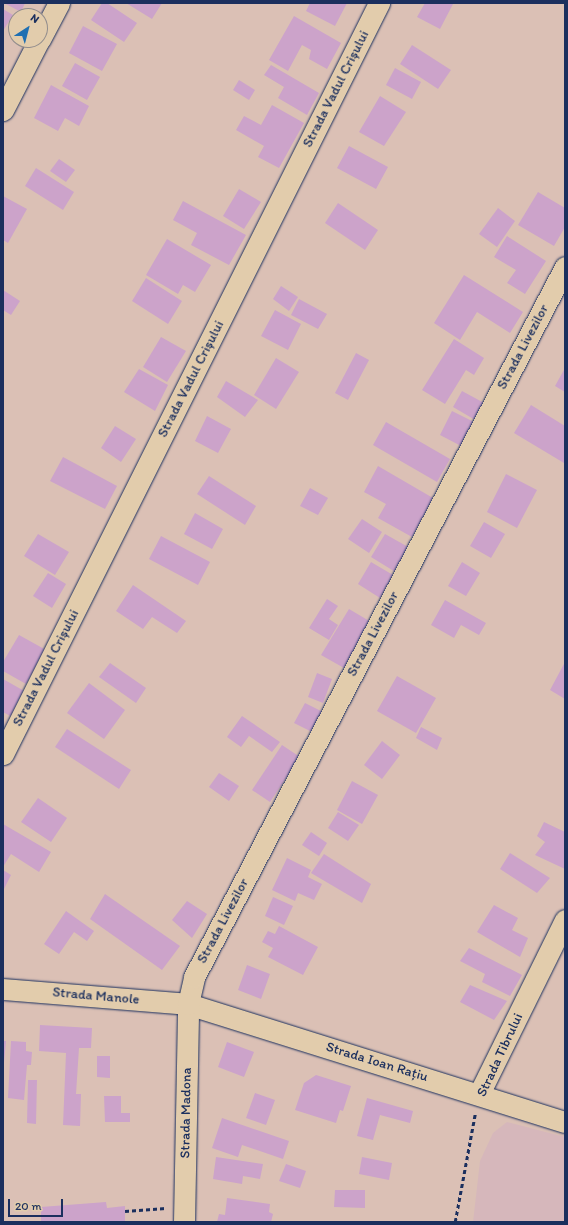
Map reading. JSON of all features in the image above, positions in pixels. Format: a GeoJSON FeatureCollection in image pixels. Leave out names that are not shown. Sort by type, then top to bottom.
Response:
{"type":"FeatureCollection","features":[{"type":"Feature","properties":{"kind":"street"},"geometry":{"type":"LineString","coordinates":[[48,23],[58,3]]}},
{"type":"Feature","properties":{"kind":"street","name":"Strada Vadul Crișului"},"geometry":{"type":"LineString","coordinates":[[3,754],[379,3]]}},
{"type":"Feature","properties":{"kind":"street"},"geometry":{"type":"LineString","coordinates":[[3,110],[35,48]]}},
{"type":"Feature","properties":{"kind":"street","name":"Strada Livezilor"},"geometry":{"type":"LineString","coordinates":[[188,1004],[194,977],[565,267]]}},
{"type":"Feature","properties":{"kind":"street","name":"Strada Tibrului"},"geometry":{"type":"LineString","coordinates":[[479,1094],[565,920]]}},
{"type":"Feature","properties":{"kind":"street","name":"Strada Manole"},"geometry":{"type":"LineString","coordinates":[[3,989],[188,1004]]}},
{"type":"Feature","properties":{"kind":"street","name":"Strada Ioan Rațiu"},"geometry":{"type":"LineString","coordinates":[[188,1004],[565,1122]]}},
{"type":"Feature","properties":{"kind":"street","name":"Strada Madona"},"geometry":{"type":"LineString","coordinates":[[184,1215],[188,1004]]}},
{"type":"Feature","properties":{"kind":"path","name":"Strada Tibrului"},"geometry":{"type":"LineString","coordinates":[[455,1222],[479,1094]]}},
{"type":"Feature","properties":{"kind":"path"},"geometry":{"type":"LineString","coordinates":[[125,1211],[184,1215]]}},
{"type":"Feature","properties":{"kind":"shaded area"},"geometry":{"type":"Polygon","coordinates":[[[507,1122],[565,1137],[565,1222],[473,1222],[480,1161],[493,1133],[507,1122]]]}},
{"type":"Feature","properties":{"kind":"building"},"geometry":{"type":"Polygon","coordinates":[[[4,3],[25,3],[23,8],[13,8],[4,3]]]}},
{"type":"Feature","properties":{"kind":"building"},"geometry":{"type":"Polygon","coordinates":[[[102,3],[107,3],[137,23],[124,42],[91,20],[102,3]]]}},
{"type":"Feature","properties":{"kind":"building"},"geometry":{"type":"Polygon","coordinates":[[[126,3],[162,3],[152,19],[126,3]]]}},
{"type":"Feature","properties":{"kind":"building"},"geometry":{"type":"Polygon","coordinates":[[[310,3],[347,3],[335,26],[306,11],[310,3]]]}},
{"type":"Feature","properties":{"kind":"building"},"geometry":{"type":"Polygon","coordinates":[[[425,3],[453,4],[440,29],[417,17],[425,3]]]}},
{"type":"Feature","properties":{"kind":"building"},"geometry":{"type":"Polygon","coordinates":[[[3,9],[8,12],[8,23],[3,31],[3,9]]]}},
{"type":"Feature","properties":{"kind":"building"},"geometry":{"type":"Polygon","coordinates":[[[294,16],[341,43],[327,69],[309,59],[311,50],[302,45],[288,71],[269,60],[294,16]]]}},
{"type":"Feature","properties":{"kind":"building"},"geometry":{"type":"Polygon","coordinates":[[[83,26],[117,44],[102,71],[69,53],[83,26]]]}},
{"type":"Feature","properties":{"kind":"building"},"geometry":{"type":"Polygon","coordinates":[[[412,45],[451,70],[438,89],[400,64],[412,45]]]}},
{"type":"Feature","properties":{"kind":"building"},"geometry":{"type":"Polygon","coordinates":[[[75,63],[100,77],[87,100],[62,86],[75,63]]]}},
{"type":"Feature","properties":{"kind":"building"},"geometry":{"type":"Polygon","coordinates":[[[271,65],[319,93],[307,115],[278,98],[284,87],[264,75],[271,65]]]}},
{"type":"Feature","properties":{"kind":"building"},"geometry":{"type":"Polygon","coordinates":[[[395,68],[421,82],[412,99],[386,85],[395,68]]]}},
{"type":"Feature","properties":{"kind":"building"},"geometry":{"type":"Polygon","coordinates":[[[239,80],[255,90],[249,100],[233,90],[239,80]]]}},
{"type":"Feature","properties":{"kind":"building"},"geometry":{"type":"Polygon","coordinates":[[[51,85],[89,106],[79,126],[65,118],[58,131],[34,118],[51,85]]]}},
{"type":"Feature","properties":{"kind":"building"},"geometry":{"type":"Polygon","coordinates":[[[380,96],[406,112],[384,146],[359,132],[380,96]]]}},
{"type":"Feature","properties":{"kind":"building"},"geometry":{"type":"Polygon","coordinates":[[[272,105],[304,123],[279,168],[258,157],[264,146],[236,130],[244,116],[261,125],[272,105]]]}},
{"type":"Feature","properties":{"kind":"building"},"geometry":{"type":"Polygon","coordinates":[[[349,146],[388,167],[376,189],[337,168],[349,146]]]}},
{"type":"Feature","properties":{"kind":"building"},"geometry":{"type":"Polygon","coordinates":[[[59,159],[75,170],[66,182],[50,171],[59,159]]]}},
{"type":"Feature","properties":{"kind":"building"},"geometry":{"type":"Polygon","coordinates":[[[36,168],[74,192],[63,210],[25,186],[36,168]]]}},
{"type":"Feature","properties":{"kind":"building"},"geometry":{"type":"Polygon","coordinates":[[[239,189],[261,202],[244,229],[223,216],[239,189]]]}},
{"type":"Feature","properties":{"kind":"building"},"geometry":{"type":"Polygon","coordinates":[[[538,192],[565,208],[565,227],[554,246],[518,225],[538,192]]]}},
{"type":"Feature","properties":{"kind":"building"},"geometry":{"type":"Polygon","coordinates":[[[3,196],[27,209],[8,243],[3,240],[3,196]]]}},
{"type":"Feature","properties":{"kind":"building"},"geometry":{"type":"Polygon","coordinates":[[[183,201],[246,235],[229,265],[191,245],[197,233],[173,220],[183,201]]]}},
{"type":"Feature","properties":{"kind":"building"},"geometry":{"type":"Polygon","coordinates":[[[338,203],[378,230],[365,250],[325,223],[338,203]]]}},
{"type":"Feature","properties":{"kind":"building"},"geometry":{"type":"Polygon","coordinates":[[[498,208],[515,221],[497,247],[479,234],[498,208]]]}},
{"type":"Feature","properties":{"kind":"building"},"geometry":{"type":"Polygon","coordinates":[[[507,236],[546,261],[525,294],[507,283],[516,270],[494,257],[507,236]]]}},
{"type":"Feature","properties":{"kind":"building"},"geometry":{"type":"Polygon","coordinates":[[[167,239],[211,265],[195,292],[183,285],[178,294],[146,275],[167,239]]]}},
{"type":"Feature","properties":{"kind":"building"},"geometry":{"type":"Polygon","coordinates":[[[464,275],[523,312],[510,333],[477,312],[460,340],[434,323],[464,275]]]}},
{"type":"Feature","properties":{"kind":"building"},"geometry":{"type":"Polygon","coordinates":[[[146,278],[182,301],[168,324],[132,301],[146,278]]]}},
{"type":"Feature","properties":{"kind":"building"},"geometry":{"type":"Polygon","coordinates":[[[281,286],[298,297],[289,311],[273,299],[281,286]]]}},
{"type":"Feature","properties":{"kind":"building"},"geometry":{"type":"Polygon","coordinates":[[[3,290],[20,301],[11,315],[3,310],[3,290]]]}},
{"type":"Feature","properties":{"kind":"building"},"geometry":{"type":"Polygon","coordinates":[[[299,299],[327,314],[318,329],[291,315],[299,299]]]}},
{"type":"Feature","properties":{"kind":"building"},"geometry":{"type":"Polygon","coordinates":[[[275,310],[301,324],[288,350],[261,336],[275,310]]]}},
{"type":"Feature","properties":{"kind":"building"},"geometry":{"type":"Polygon","coordinates":[[[161,337],[186,351],[167,382],[143,367],[161,337]]]}},
{"type":"Feature","properties":{"kind":"building"},"geometry":{"type":"Polygon","coordinates":[[[454,339],[484,358],[474,375],[466,370],[445,404],[422,390],[454,339]]]}},
{"type":"Feature","properties":{"kind":"building"},"geometry":{"type":"Polygon","coordinates":[[[356,353],[369,360],[348,400],[335,393],[356,353]]]}},
{"type":"Feature","properties":{"kind":"building"},"geometry":{"type":"Polygon","coordinates":[[[276,358],[299,372],[276,409],[254,395],[276,358]]]}},
{"type":"Feature","properties":{"kind":"building"},"geometry":{"type":"Polygon","coordinates":[[[565,368],[565,392],[555,386],[565,368]]]}},
{"type":"Feature","properties":{"kind":"building"},"geometry":{"type":"Polygon","coordinates":[[[139,369],[168,385],[155,411],[124,392],[139,369]]]}},
{"type":"Feature","properties":{"kind":"building"},"geometry":{"type":"Polygon","coordinates":[[[226,381],[258,400],[245,417],[217,397],[226,381]]]}},
{"type":"Feature","properties":{"kind":"building"},"geometry":{"type":"Polygon","coordinates":[[[462,391],[486,404],[477,421],[453,407],[462,391]]]}},
{"type":"Feature","properties":{"kind":"building"},"geometry":{"type":"Polygon","coordinates":[[[531,405],[565,426],[564,463],[514,433],[531,405]]]}},
{"type":"Feature","properties":{"kind":"building"},"geometry":{"type":"Polygon","coordinates":[[[452,411],[476,423],[463,447],[440,435],[452,411]]]}},
{"type":"Feature","properties":{"kind":"building"},"geometry":{"type":"Polygon","coordinates":[[[207,416],[231,429],[218,453],[195,441],[207,416]]]}},
{"type":"Feature","properties":{"kind":"building"},"geometry":{"type":"Polygon","coordinates":[[[386,422],[450,459],[437,482],[373,445],[386,422]]]}},
{"type":"Feature","properties":{"kind":"building"},"geometry":{"type":"Polygon","coordinates":[[[115,426],[136,439],[121,462],[101,448],[115,426]]]}},
{"type":"Feature","properties":{"kind":"building"},"geometry":{"type":"Polygon","coordinates":[[[63,457],[117,486],[105,509],[50,481],[63,457]]]}},
{"type":"Feature","properties":{"kind":"building"},"geometry":{"type":"Polygon","coordinates":[[[378,466],[433,498],[412,537],[378,518],[386,504],[364,492],[378,466]]]}},
{"type":"Feature","properties":{"kind":"building"},"geometry":{"type":"Polygon","coordinates":[[[506,474],[537,490],[517,528],[487,512],[506,474]]]}},
{"type":"Feature","properties":{"kind":"building"},"geometry":{"type":"Polygon","coordinates":[[[209,476],[256,506],[245,525],[197,494],[209,476]]]}},
{"type":"Feature","properties":{"kind":"building"},"geometry":{"type":"Polygon","coordinates":[[[310,488],[328,498],[318,515],[300,506],[310,488]]]}},
{"type":"Feature","properties":{"kind":"building"},"geometry":{"type":"Polygon","coordinates":[[[195,513],[223,529],[212,549],[184,534],[195,513]]]}},
{"type":"Feature","properties":{"kind":"building"},"geometry":{"type":"Polygon","coordinates":[[[362,519],[382,532],[369,553],[348,539],[362,519]]]}},
{"type":"Feature","properties":{"kind":"building"},"geometry":{"type":"Polygon","coordinates":[[[484,522],[505,534],[491,558],[470,546],[484,522]]]}},
{"type":"Feature","properties":{"kind":"building"},"geometry":{"type":"Polygon","coordinates":[[[38,534],[69,552],[55,575],[24,556],[38,534]]]}},
{"type":"Feature","properties":{"kind":"building"},"geometry":{"type":"Polygon","coordinates":[[[385,534],[410,548],[397,573],[371,557],[385,534]]]}},
{"type":"Feature","properties":{"kind":"building"},"geometry":{"type":"Polygon","coordinates":[[[161,536],[210,562],[198,585],[149,559],[161,536]]]}},
{"type":"Feature","properties":{"kind":"building"},"geometry":{"type":"Polygon","coordinates":[[[371,562],[393,575],[380,598],[358,584],[371,562]]]}},
{"type":"Feature","properties":{"kind":"building"},"geometry":{"type":"Polygon","coordinates":[[[462,562],[480,573],[466,596],[448,586],[462,562]]]}},
{"type":"Feature","properties":{"kind":"building"},"geometry":{"type":"Polygon","coordinates":[[[48,573],[66,584],[52,608],[33,596],[48,573]]]}},
{"type":"Feature","properties":{"kind":"building"},"geometry":{"type":"Polygon","coordinates":[[[133,585],[186,621],[177,633],[152,617],[143,629],[116,611],[133,585]]]}},
{"type":"Feature","properties":{"kind":"building"},"geometry":{"type":"Polygon","coordinates":[[[327,599],[338,606],[329,619],[338,625],[329,640],[309,628],[327,599]]]}},
{"type":"Feature","properties":{"kind":"building"},"geometry":{"type":"Polygon","coordinates":[[[445,600],[486,623],[479,635],[461,625],[454,638],[431,625],[445,600]]]}},
{"type":"Feature","properties":{"kind":"building"},"geometry":{"type":"Polygon","coordinates":[[[349,609],[371,622],[344,668],[321,655],[349,609]]]}},
{"type":"Feature","properties":{"kind":"building"},"geometry":{"type":"Polygon","coordinates":[[[19,635],[46,650],[26,684],[3,671],[3,662],[19,635]]]}},
{"type":"Feature","properties":{"kind":"building"},"geometry":{"type":"Polygon","coordinates":[[[565,662],[565,699],[550,690],[565,662]]]}},
{"type":"Feature","properties":{"kind":"building"},"geometry":{"type":"Polygon","coordinates":[[[110,663],[146,688],[136,703],[99,677],[110,663]]]}},
{"type":"Feature","properties":{"kind":"building"},"geometry":{"type":"Polygon","coordinates":[[[317,673],[332,679],[323,703],[308,697],[317,673]]]}},
{"type":"Feature","properties":{"kind":"building"},"geometry":{"type":"Polygon","coordinates":[[[397,676],[436,698],[416,733],[377,711],[397,676]]]}},
{"type":"Feature","properties":{"kind":"building"},"geometry":{"type":"Polygon","coordinates":[[[3,679],[26,692],[12,717],[3,712],[3,679]]]}},
{"type":"Feature","properties":{"kind":"building"},"geometry":{"type":"Polygon","coordinates":[[[89,683],[125,710],[104,739],[67,713],[89,683]]]}},
{"type":"Feature","properties":{"kind":"building"},"geometry":{"type":"Polygon","coordinates":[[[305,703],[323,712],[312,732],[294,723],[305,703]]]}},
{"type":"Feature","properties":{"kind":"building"},"geometry":{"type":"Polygon","coordinates":[[[242,716],[280,742],[272,752],[249,736],[241,747],[227,737],[242,716]]]}},
{"type":"Feature","properties":{"kind":"building"},"geometry":{"type":"Polygon","coordinates":[[[421,727],[442,738],[437,750],[416,738],[421,727]]]}},
{"type":"Feature","properties":{"kind":"building"},"geometry":{"type":"Polygon","coordinates":[[[67,729],[131,770],[119,789],[55,747],[67,729]]]}},
{"type":"Feature","properties":{"kind":"building"},"geometry":{"type":"Polygon","coordinates":[[[382,741],[400,755],[382,779],[364,765],[382,741]]]}},
{"type":"Feature","properties":{"kind":"building"},"geometry":{"type":"Polygon","coordinates":[[[282,745],[300,757],[270,802],[252,790],[282,745]]]}},
{"type":"Feature","properties":{"kind":"building"},"geometry":{"type":"Polygon","coordinates":[[[219,773],[239,786],[229,801],[209,787],[219,773]]]}},
{"type":"Feature","properties":{"kind":"building"},"geometry":{"type":"Polygon","coordinates":[[[352,781],[378,795],[362,824],[337,810],[352,781]]]}},
{"type":"Feature","properties":{"kind":"building"},"geometry":{"type":"Polygon","coordinates":[[[38,798],[67,818],[51,842],[21,822],[38,798]]]}},
{"type":"Feature","properties":{"kind":"building"},"geometry":{"type":"Polygon","coordinates":[[[338,812],[359,825],[348,841],[328,828],[338,812]]]}},
{"type":"Feature","properties":{"kind":"building"},"geometry":{"type":"Polygon","coordinates":[[[544,822],[565,832],[565,869],[535,855],[545,842],[537,836],[544,822]]]}},
{"type":"Feature","properties":{"kind":"building"},"geometry":{"type":"Polygon","coordinates":[[[3,824],[51,852],[39,872],[11,854],[3,867],[3,824]]]}},
{"type":"Feature","properties":{"kind":"building"},"geometry":{"type":"Polygon","coordinates":[[[311,832],[327,843],[319,856],[302,845],[311,832]]]}},
{"type":"Feature","properties":{"kind":"building"},"geometry":{"type":"Polygon","coordinates":[[[510,853],[550,878],[537,893],[500,869],[510,853]]]}},
{"type":"Feature","properties":{"kind":"building"},"geometry":{"type":"Polygon","coordinates":[[[324,854],[371,884],[362,903],[311,873],[324,854]]]}},
{"type":"Feature","properties":{"kind":"building"},"geometry":{"type":"Polygon","coordinates":[[[287,858],[311,870],[308,877],[322,884],[314,900],[298,893],[295,901],[272,890],[287,858]]]}},
{"type":"Feature","properties":{"kind":"building"},"geometry":{"type":"Polygon","coordinates":[[[3,870],[11,875],[3,891],[3,870]]]}},
{"type":"Feature","properties":{"kind":"building"},"geometry":{"type":"Polygon","coordinates":[[[105,894],[180,946],[162,970],[90,919],[105,894]]]}},
{"type":"Feature","properties":{"kind":"building"},"geometry":{"type":"Polygon","coordinates":[[[273,897],[293,906],[284,925],[265,916],[273,897]]]}},
{"type":"Feature","properties":{"kind":"building"},"geometry":{"type":"Polygon","coordinates":[[[187,901],[207,914],[192,938],[172,920],[187,901]]]}},
{"type":"Feature","properties":{"kind":"building"},"geometry":{"type":"Polygon","coordinates":[[[494,905],[518,918],[512,930],[528,938],[520,957],[477,932],[494,905]]]}},
{"type":"Feature","properties":{"kind":"building"},"geometry":{"type":"Polygon","coordinates":[[[66,911],[94,931],[87,941],[74,932],[59,954],[44,944],[66,911]]]}},
{"type":"Feature","properties":{"kind":"building"},"geometry":{"type":"Polygon","coordinates":[[[279,926],[318,947],[303,975],[268,957],[273,948],[262,942],[268,931],[275,934],[279,926]]]}},
{"type":"Feature","properties":{"kind":"building"},"geometry":{"type":"Polygon","coordinates":[[[469,948],[522,975],[510,996],[482,982],[485,974],[460,961],[469,948]]]}},
{"type":"Feature","properties":{"kind":"building"},"geometry":{"type":"Polygon","coordinates":[[[247,965],[270,974],[261,999],[238,990],[247,965]]]}},
{"type":"Feature","properties":{"kind":"building"},"geometry":{"type":"Polygon","coordinates":[[[470,985],[507,1001],[494,1020],[460,1002],[470,985]]]}},
{"type":"Feature","properties":{"kind":"building"},"geometry":{"type":"Polygon","coordinates":[[[40,1025],[92,1028],[91,1048],[79,1048],[76,1094],[81,1094],[80,1126],[63,1125],[66,1053],[39,1051],[40,1025]]]}},
{"type":"Feature","properties":{"kind":"building"},"geometry":{"type":"Polygon","coordinates":[[[3,1041],[6,1041],[4,1063],[3,1063],[3,1041]]]}},
{"type":"Feature","properties":{"kind":"building"},"geometry":{"type":"Polygon","coordinates":[[[11,1041],[26,1042],[26,1051],[32,1052],[31,1065],[27,1065],[24,1100],[8,1098],[11,1041]]]}},
{"type":"Feature","properties":{"kind":"building"},"geometry":{"type":"Polygon","coordinates":[[[227,1042],[254,1052],[244,1077],[218,1067],[227,1042]]]}},
{"type":"Feature","properties":{"kind":"building"},"geometry":{"type":"Polygon","coordinates":[[[97,1056],[110,1056],[110,1078],[97,1077],[97,1056]]]}},
{"type":"Feature","properties":{"kind":"building"},"geometry":{"type":"Polygon","coordinates":[[[316,1075],[351,1086],[343,1111],[340,1110],[336,1123],[295,1110],[304,1083],[316,1075]]]}},
{"type":"Feature","properties":{"kind":"building"},"geometry":{"type":"Polygon","coordinates":[[[28,1080],[37,1080],[36,1124],[27,1123],[28,1080]]]}},
{"type":"Feature","properties":{"kind":"building"},"geometry":{"type":"Polygon","coordinates":[[[255,1093],[275,1100],[266,1125],[246,1118],[255,1093]]]}},
{"type":"Feature","properties":{"kind":"building"},"geometry":{"type":"Polygon","coordinates":[[[104,1096],[121,1096],[121,1113],[130,1113],[130,1122],[105,1122],[104,1096]]]}},
{"type":"Feature","properties":{"kind":"building"},"geometry":{"type":"Polygon","coordinates":[[[367,1098],[413,1111],[410,1123],[380,1115],[373,1140],[357,1136],[367,1098]]]}},
{"type":"Feature","properties":{"kind":"building"},"geometry":{"type":"Polygon","coordinates":[[[222,1118],[289,1141],[283,1159],[242,1145],[238,1157],[212,1148],[222,1118]]]}},
{"type":"Feature","properties":{"kind":"building"},"geometry":{"type":"Polygon","coordinates":[[[216,1157],[263,1164],[260,1179],[243,1176],[242,1184],[213,1179],[216,1157]]]}},
{"type":"Feature","properties":{"kind":"building"},"geometry":{"type":"Polygon","coordinates":[[[362,1157],[392,1163],[389,1180],[359,1174],[362,1157]]]}},
{"type":"Feature","properties":{"kind":"building"},"geometry":{"type":"Polygon","coordinates":[[[286,1164],[306,1171],[300,1188],[279,1181],[286,1164]]]}},
{"type":"Feature","properties":{"kind":"building"},"geometry":{"type":"Polygon","coordinates":[[[335,1190],[365,1190],[365,1208],[334,1207],[335,1190]]]}},
{"type":"Feature","properties":{"kind":"building"},"geometry":{"type":"Polygon","coordinates":[[[227,1198],[270,1204],[269,1212],[273,1214],[271,1222],[217,1222],[219,1214],[225,1215],[227,1198]]]}},
{"type":"Feature","properties":{"kind":"building"},"geometry":{"type":"Polygon","coordinates":[[[106,1202],[107,1208],[125,1206],[125,1222],[41,1222],[41,1207],[106,1202]]]}}]}
